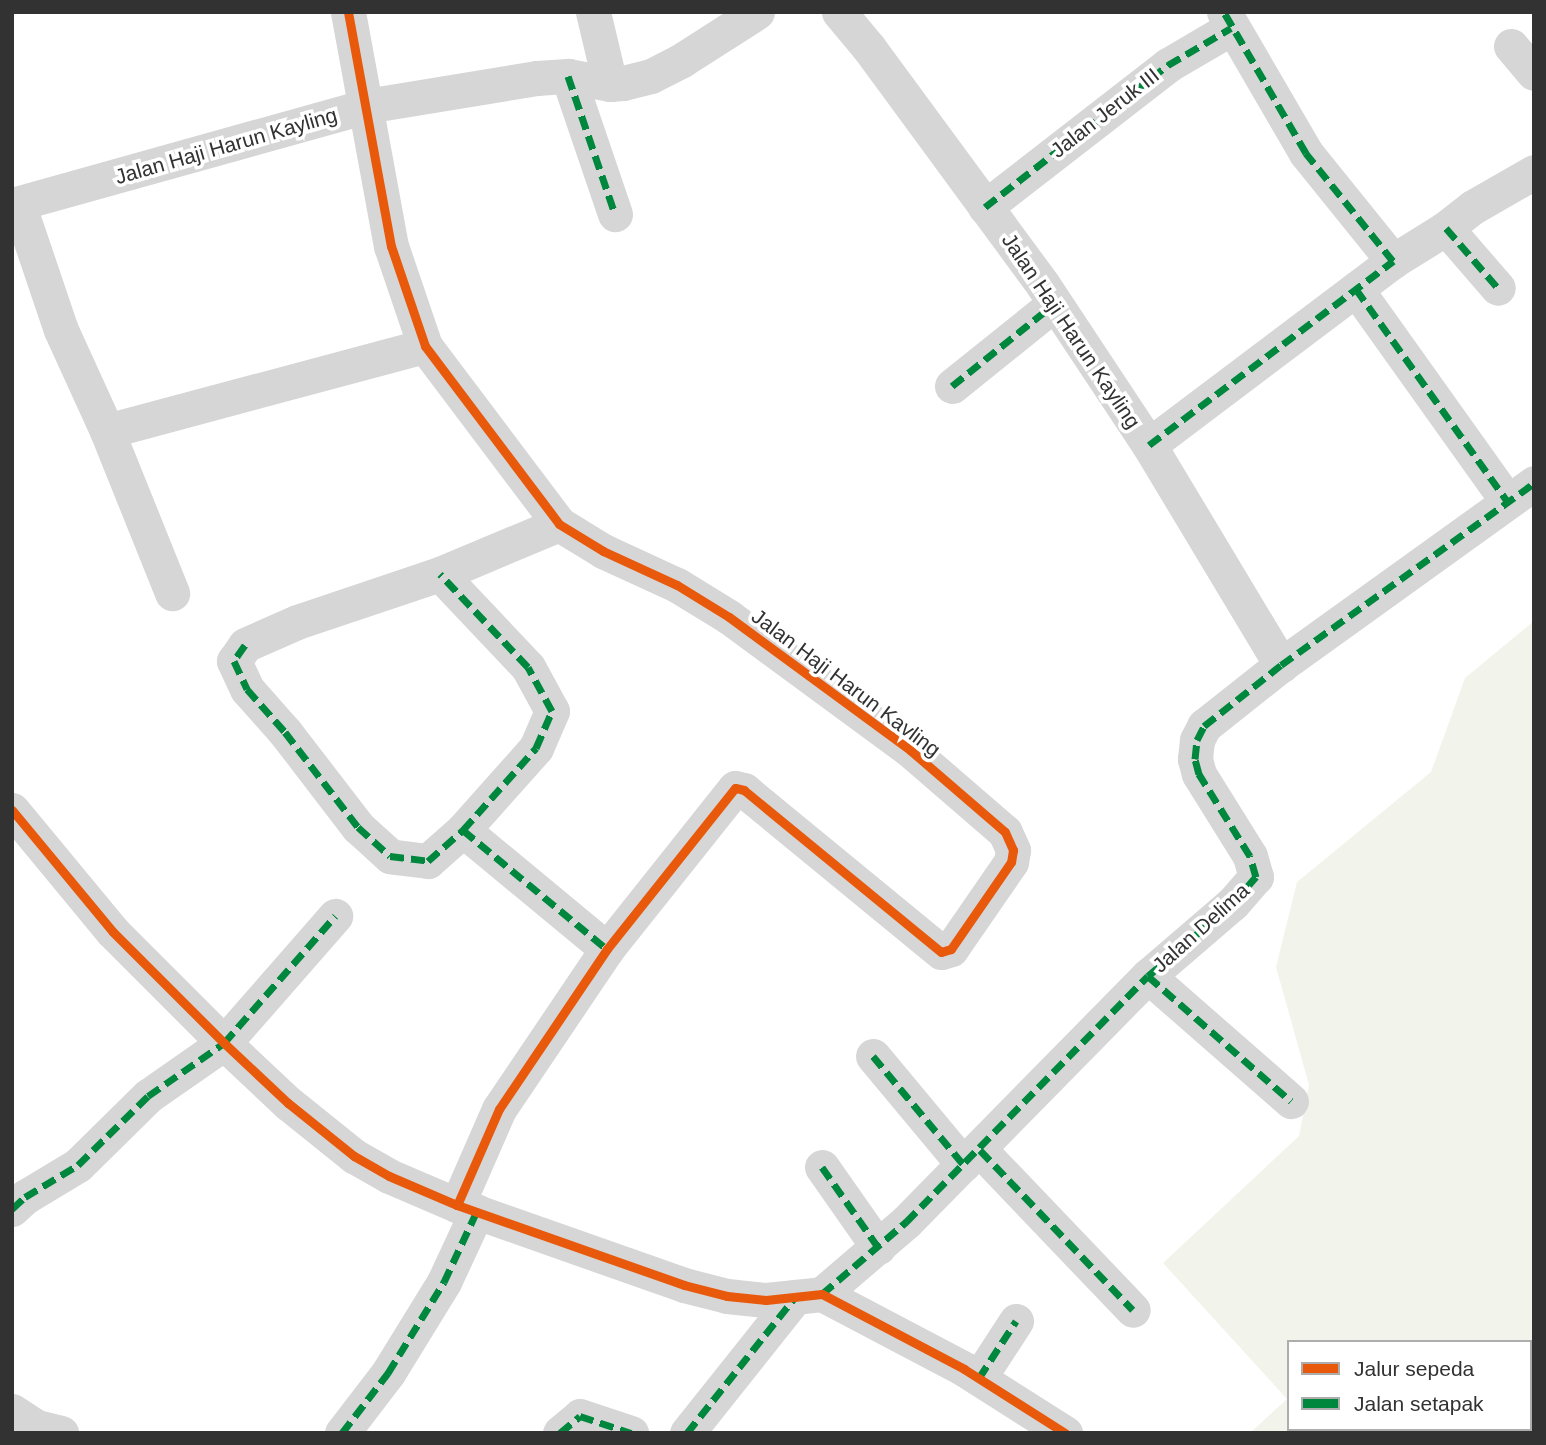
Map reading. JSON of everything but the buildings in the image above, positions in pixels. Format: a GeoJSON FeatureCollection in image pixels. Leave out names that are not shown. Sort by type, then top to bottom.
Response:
{"type":"FeatureCollection","features":[{"type":"Feature","properties":{"kind":"street","name":"Jalan Haji Harun Kavling"},"geometry":{"type":"LineString","coordinates":[[342,1433],[388,1373],[444,1282],[499,1109],[607,949],[735,788],[744,790],[941,952],[951,949],[1011,862],[1013,849],[1005,831],[910,750],[729,617],[677,585],[603,551],[559,524],[425,346],[391,246],[348,12]]}},
{"type":"Feature","properties":{"kind":"street"},"geometry":{"type":"LineString","coordinates":[[593,12],[610,84]]}},
{"type":"Feature","properties":{"kind":"street","name":"Jalan Haji Harun Kayling"},"geometry":{"type":"LineString","coordinates":[[15,206],[366,106],[568,76],[610,84],[650,76],[682,60],[757,12]]}},
{"type":"Feature","properties":{"kind":"street","name":"Jalan Haji Harun Kayling"},"geometry":{"type":"LineString","coordinates":[[839,12],[869,48],[985,207],[1149,444],[1281,664]]}},
{"type":"Feature","properties":{"kind":"street"},"geometry":{"type":"LineString","coordinates":[[1227,20],[1306,153],[1393,261]]}},
{"type":"Feature","properties":{"kind":"street","name":"Jalan Jeruk III"},"geometry":{"type":"LineString","coordinates":[[985,207],[1227,20]]}},
{"type":"Feature","properties":{"kind":"street"},"geometry":{"type":"LineString","coordinates":[[1511,46],[1534,74]]}},
{"type":"Feature","properties":{"kind":"street"},"geometry":{"type":"LineString","coordinates":[[568,76],[615,214]]}},
{"type":"Feature","properties":{"kind":"street"},"geometry":{"type":"LineString","coordinates":[[1149,444],[1393,261],[1447,228],[1473,207],[1534,172]]}},
{"type":"Feature","properties":{"kind":"street"},"geometry":{"type":"LineString","coordinates":[[15,206],[61,330],[107,431],[172,593]]}},
{"type":"Feature","properties":{"kind":"street"},"geometry":{"type":"LineString","coordinates":[[1447,228],[1498,288]]}},
{"type":"Feature","properties":{"kind":"street"},"geometry":{"type":"LineString","coordinates":[[1356,289],[1520,492]]}},
{"type":"Feature","properties":{"kind":"street"},"geometry":{"type":"LineString","coordinates":[[952,386],[1054,304]]}},
{"type":"Feature","properties":{"kind":"street"},"geometry":{"type":"LineString","coordinates":[[107,431],[425,346]]}},
{"type":"Feature","properties":{"kind":"street","name":"Jalan Delima"},"geometry":{"type":"LineString","coordinates":[[687,1433],[808,1295],[878,1247],[972,1157],[1148,976],[1233,903],[1256,877],[1251,856],[1199,774],[1195,759],[1197,740],[1210,720],[1281,664],[1520,492]]}},
{"type":"Feature","properties":{"kind":"street"},"geometry":{"type":"LineString","coordinates":[[440,573],[528,667],[552,711],[536,748],[463,830],[428,862],[390,856],[358,827],[285,732],[247,689],[234,661],[246,645],[297,622],[440,573],[559,524]]}},
{"type":"Feature","properties":{"kind":"street"},"geometry":{"type":"LineString","coordinates":[[12,810],[113,932],[288,1103],[354,1156],[389,1176],[467,1208],[684,1285],[727,1296],[766,1300],[808,1295],[979,1378],[1065,1433]]}},
{"type":"Feature","properties":{"kind":"street"},"geometry":{"type":"LineString","coordinates":[[463,830],[607,949]]}},
{"type":"Feature","properties":{"kind":"street"},"geometry":{"type":"LineString","coordinates":[[12,1209],[25,1197],[78,1165],[148,1096],[224,1043],[335,916]]}},
{"type":"Feature","properties":{"kind":"street"},"geometry":{"type":"LineString","coordinates":[[1148,976],[1291,1101]]}},
{"type":"Feature","properties":{"kind":"street"},"geometry":{"type":"LineString","coordinates":[[873,1056],[972,1157],[1133,1310]]}},
{"type":"Feature","properties":{"kind":"street"},"geometry":{"type":"LineString","coordinates":[[822,1167],[878,1247]]}},
{"type":"Feature","properties":{"kind":"street"},"geometry":{"type":"LineString","coordinates":[[979,1378],[1016,1321]]}},
{"type":"Feature","properties":{"kind":"street"},"geometry":{"type":"LineString","coordinates":[[12,1411],[37,1427],[61,1433]]}},
{"type":"Feature","properties":{"kind":"street"},"geometry":{"type":"LineString","coordinates":[[560,1433],[580,1416],[631,1433]]}},
{"type":"Feature","properties":{"kind":"shaded area"},"geometry":{"type":"Polygon","coordinates":[[[1534,621],[1534,1433],[1250,1433],[1287,1399],[1163,1263],[1299,1136],[1309,1085],[1276,967],[1297,882],[1431,772],[1465,678],[1534,621]]]}},
{"type":"Feature","properties":{"kind":"marked path"},"geometry":{"type":"LineString","coordinates":[[1149,445],[1393,261],[1306,153],[1224,12]]}},
{"type":"Feature","properties":{"kind":"marked path"},"geometry":{"type":"LineString","coordinates":[[985,207],[1168,65],[1231,28]]}},
{"type":"Feature","properties":{"kind":"marked path"},"geometry":{"type":"LineString","coordinates":[[568,76],[615,214]]}},
{"type":"Feature","properties":{"kind":"marked path"},"geometry":{"type":"LineString","coordinates":[[1446,228],[1498,288]]}},
{"type":"Feature","properties":{"kind":"marked path"},"geometry":{"type":"LineString","coordinates":[[1356,289],[1507,501]]}},
{"type":"Feature","properties":{"kind":"marked path"},"geometry":{"type":"LineString","coordinates":[[952,386],[1054,304]]}},
{"type":"Feature","properties":{"kind":"marked path"},"geometry":{"type":"LineString","coordinates":[[822,1294],[906,1222],[1148,976],[1233,903],[1256,877],[1250,856],[1199,774],[1195,759],[1197,740],[1204,726],[1281,665],[1534,483]]}},
{"type":"Feature","properties":{"kind":"marked path"},"geometry":{"type":"LineString","coordinates":[[245,645],[234,661],[247,689],[285,732],[358,827],[390,856],[428,861],[463,830],[536,748],[552,711],[528,667],[440,574]]}},
{"type":"Feature","properties":{"kind":"marked path"},"geometry":{"type":"LineString","coordinates":[[463,830],[607,949]]}},
{"type":"Feature","properties":{"kind":"marked path"},"geometry":{"type":"LineString","coordinates":[[12,1209],[25,1197],[78,1165],[148,1096],[224,1043],[335,916]]}},
{"type":"Feature","properties":{"kind":"marked path"},"geometry":{"type":"LineString","coordinates":[[1148,976],[1291,1101]]}},
{"type":"Feature","properties":{"kind":"marked path"},"geometry":{"type":"LineString","coordinates":[[873,1056],[963,1164]]}},
{"type":"Feature","properties":{"kind":"marked path"},"geometry":{"type":"LineString","coordinates":[[980,1150],[1133,1310]]}},
{"type":"Feature","properties":{"kind":"marked path"},"geometry":{"type":"LineString","coordinates":[[822,1167],[878,1247]]}},
{"type":"Feature","properties":{"kind":"marked path"},"geometry":{"type":"LineString","coordinates":[[342,1433],[388,1373],[444,1282],[477,1211]]}},
{"type":"Feature","properties":{"kind":"marked path"},"geometry":{"type":"LineString","coordinates":[[687,1433],[795,1297]]}},
{"type":"Feature","properties":{"kind":"marked path"},"geometry":{"type":"LineString","coordinates":[[979,1378],[1016,1321]]}},
{"type":"Feature","properties":{"kind":"marked path"},"geometry":{"type":"LineString","coordinates":[[560,1433],[580,1416],[631,1433]]}},
{"type":"Feature","properties":{"kind":"cycle path"},"geometry":{"type":"LineString","coordinates":[[348,12],[391,246],[425,346],[559,524],[603,551],[677,585],[729,617],[910,750],[1005,832],[1013,850],[1011,862],[951,949],[941,952],[744,790],[735,788],[607,949],[499,1109],[457,1205]]}},
{"type":"Feature","properties":{"kind":"cycle path"},"geometry":{"type":"LineString","coordinates":[[12,810],[113,932],[288,1103],[354,1156],[389,1176],[457,1205],[684,1285],[727,1296],[766,1300],[822,1294],[964,1369],[1065,1433]]}}]}
